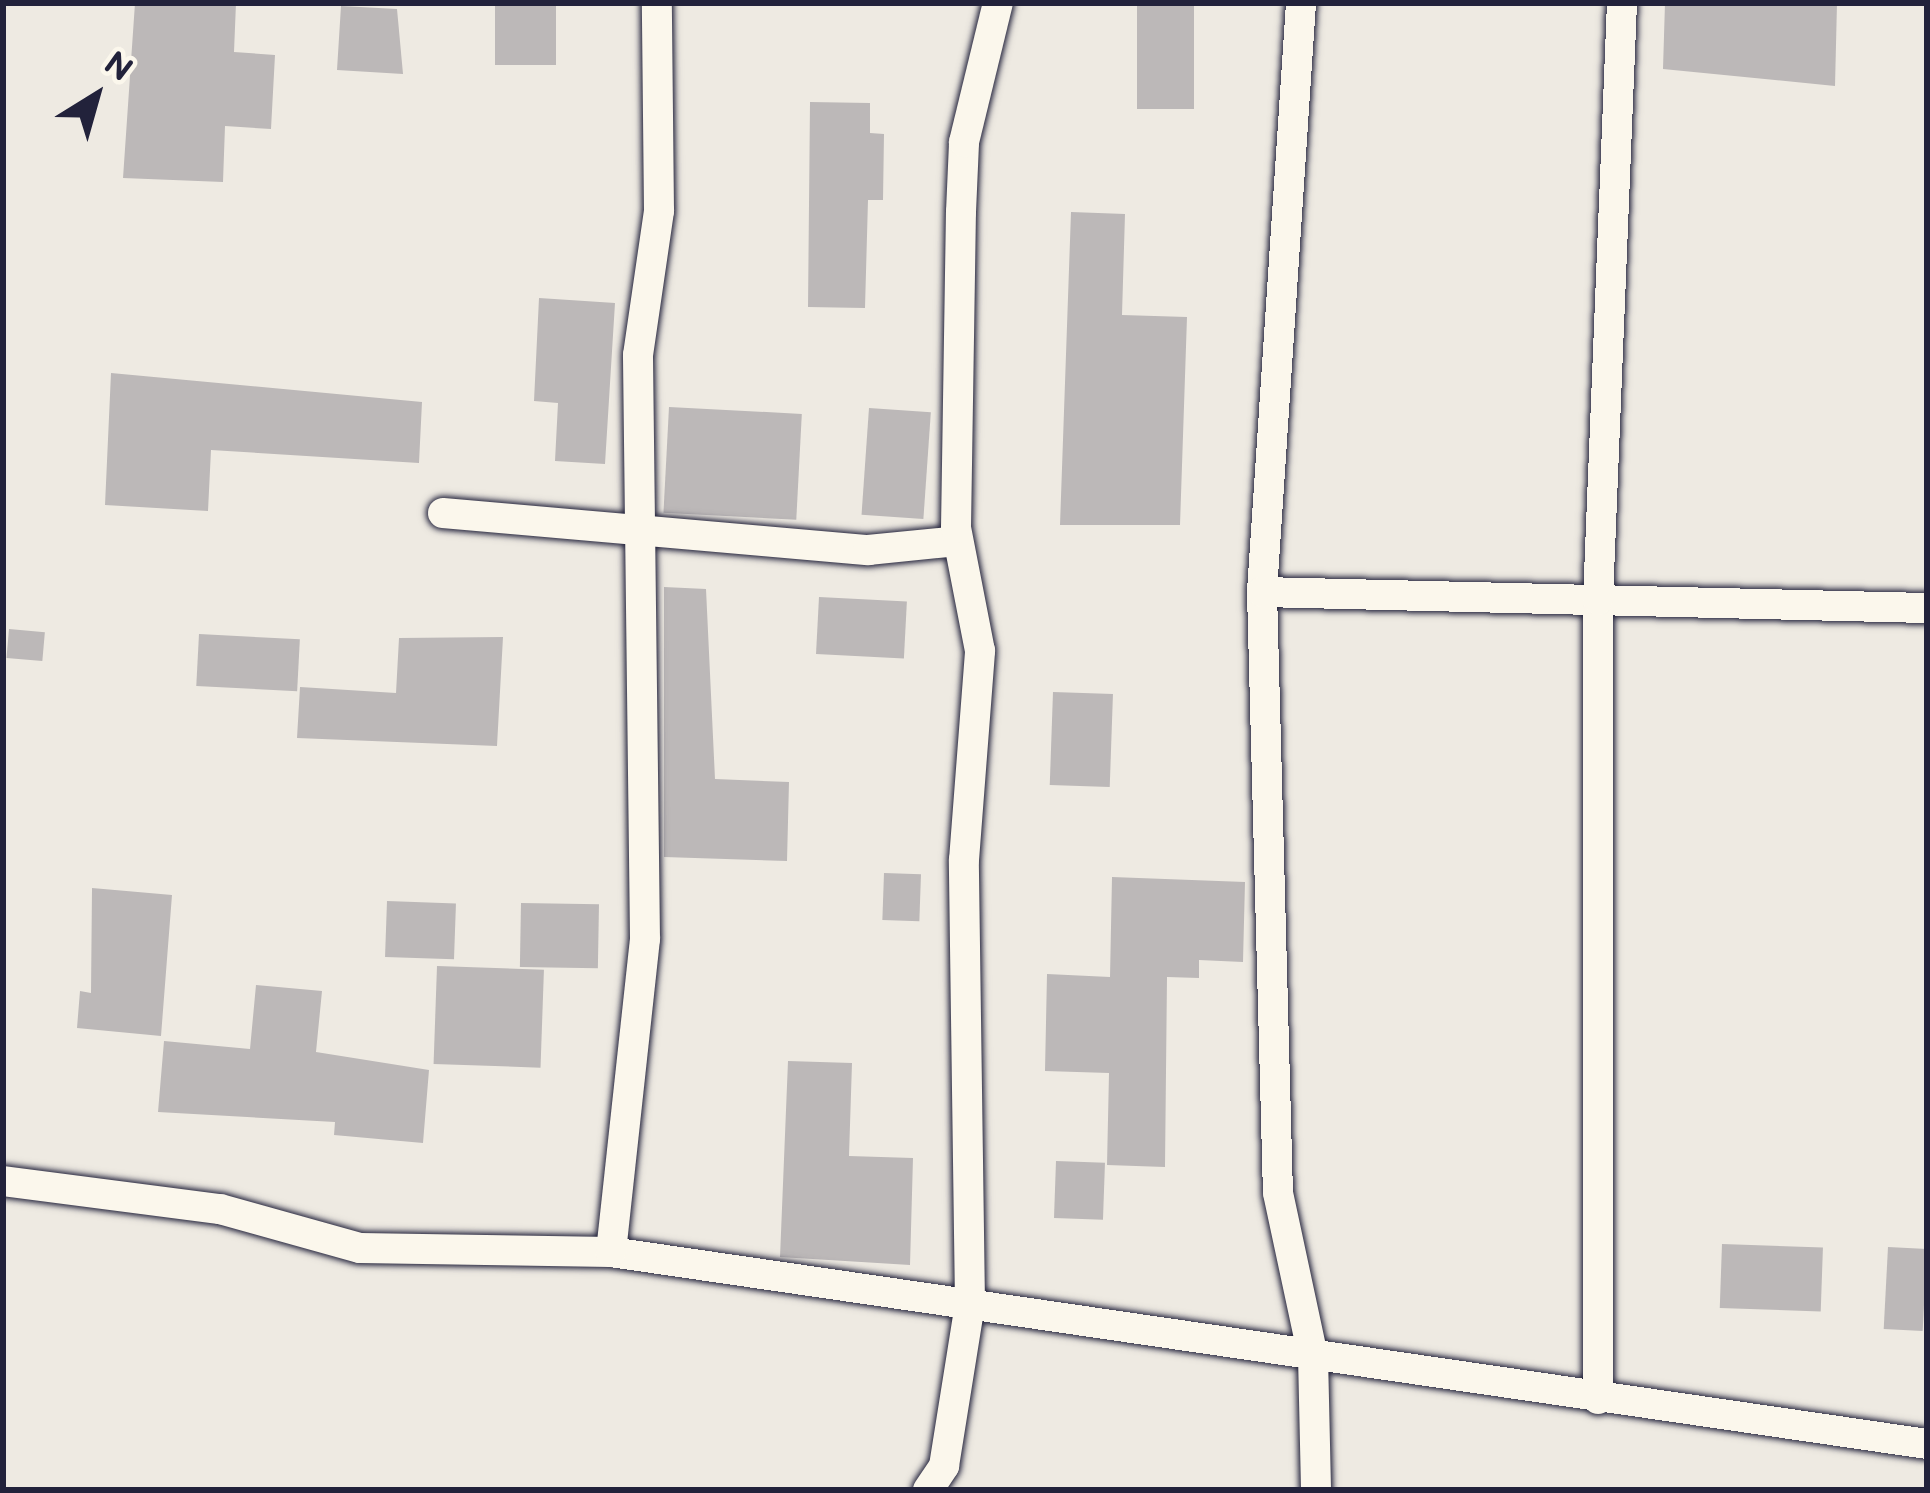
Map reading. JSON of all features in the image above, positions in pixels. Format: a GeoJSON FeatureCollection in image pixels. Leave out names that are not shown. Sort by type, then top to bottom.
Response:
{"type":"FeatureCollection","features":[{"type":"Feature","properties":{"kind":"street"},"geometry":{"type":"LineString","coordinates":[[610,1252],[645,939],[638,355],[659,211],[657,3]]}},
{"type":"Feature","properties":{"kind":"street"},"geometry":{"type":"LineString","coordinates":[[928,1490],[944,1466],[970,1304],[964,860],[980,651],[958,541],[964,142],[998,3]]}},
{"type":"Feature","properties":{"kind":"street"},"geometry":{"type":"LineString","coordinates":[[1300,3],[1262,592],[1277,1193],[1313,1356],[1316,1490]]}},
{"type":"Feature","properties":{"kind":"street"},"geometry":{"type":"LineString","coordinates":[[1598,1399],[1598,600],[1622,3]]}},
{"type":"Feature","properties":{"kind":"street"},"geometry":{"type":"LineString","coordinates":[[443,512],[638,536],[868,550],[958,541]]}},
{"type":"Feature","properties":{"kind":"street"},"geometry":{"type":"LineString","coordinates":[[1262,592],[1927,608]]}},
{"type":"Feature","properties":{"kind":"street"},"geometry":{"type":"LineString","coordinates":[[3,1181],[220,1209],[360,1248],[610,1252],[1927,1444]]}},
{"type":"Feature","properties":{"kind":"building"},"geometry":{"type":"Polygon","coordinates":[[[135,3],[236,3],[234,52],[275,55],[271,129],[225,126],[223,182],[123,178],[135,3]]]}},
{"type":"Feature","properties":{"kind":"building"},"geometry":{"type":"Polygon","coordinates":[[[495,3],[556,3],[556,65],[495,65],[495,3]]]}},
{"type":"Feature","properties":{"kind":"building"},"geometry":{"type":"Polygon","coordinates":[[[1137,3],[1194,3],[1194,109],[1137,109],[1137,3]]]}},
{"type":"Feature","properties":{"kind":"building"},"geometry":{"type":"Polygon","coordinates":[[[1665,3],[1837,3],[1835,86],[1663,69],[1665,3]]]}},
{"type":"Feature","properties":{"kind":"building"},"geometry":{"type":"Polygon","coordinates":[[[341,6],[397,9],[403,74],[337,70],[341,6]]]}},
{"type":"Feature","properties":{"kind":"building"},"geometry":{"type":"Polygon","coordinates":[[[810,102],[870,103],[870,133],[884,134],[883,200],[868,200],[865,308],[808,307],[810,102]]]}},
{"type":"Feature","properties":{"kind":"building"},"geometry":{"type":"Polygon","coordinates":[[[1071,212],[1125,214],[1122,315],[1187,317],[1180,525],[1060,525],[1071,212]]]}},
{"type":"Feature","properties":{"kind":"building"},"geometry":{"type":"Polygon","coordinates":[[[539,298],[615,303],[605,464],[555,461],[558,403],[534,401],[539,298]]]}},
{"type":"Feature","properties":{"kind":"building"},"geometry":{"type":"Polygon","coordinates":[[[111,373],[422,402],[419,463],[211,450],[208,511],[105,505],[111,373]]]}},
{"type":"Feature","properties":{"kind":"building"},"geometry":{"type":"Polygon","coordinates":[[[669,407],[802,414],[796,520],[663,513],[669,407]]]}},
{"type":"Feature","properties":{"kind":"building"},"geometry":{"type":"Polygon","coordinates":[[[869,408],[931,412],[923,519],[862,515],[869,408]]]}},
{"type":"Feature","properties":{"kind":"building"},"geometry":{"type":"Polygon","coordinates":[[[664,587],[706,589],[715,779],[789,782],[787,861],[664,857],[664,587]]]}},
{"type":"Feature","properties":{"kind":"building"},"geometry":{"type":"Polygon","coordinates":[[[819,597],[907,602],[904,659],[816,654],[819,597]]]}},
{"type":"Feature","properties":{"kind":"building"},"geometry":{"type":"Polygon","coordinates":[[[9,629],[45,632],[42,661],[6,658],[9,629]]]}},
{"type":"Feature","properties":{"kind":"building"},"geometry":{"type":"Polygon","coordinates":[[[199,634],[300,639],[297,691],[196,686],[199,634]]]}},
{"type":"Feature","properties":{"kind":"building"},"geometry":{"type":"Polygon","coordinates":[[[503,637],[497,746],[297,738],[300,687],[396,693],[399,638],[503,637]]]}},
{"type":"Feature","properties":{"kind":"building"},"geometry":{"type":"Polygon","coordinates":[[[1053,692],[1113,694],[1110,787],[1050,785],[1053,692]]]}},
{"type":"Feature","properties":{"kind":"building"},"geometry":{"type":"Polygon","coordinates":[[[884,873],[921,874],[919,921],[882,920],[884,873]]]}},
{"type":"Feature","properties":{"kind":"building"},"geometry":{"type":"Polygon","coordinates":[[[1112,877],[1245,882],[1243,962],[1199,960],[1199,978],[1167,977],[1165,1167],[1107,1165],[1109,1073],[1045,1071],[1047,974],[1110,977],[1112,877]]]}},
{"type":"Feature","properties":{"kind":"building"},"geometry":{"type":"Polygon","coordinates":[[[92,888],[172,895],[161,1036],[77,1028],[80,991],[91,993],[92,888]]]}},
{"type":"Feature","properties":{"kind":"building"},"geometry":{"type":"Polygon","coordinates":[[[387,901],[456,903],[454,959],[385,957],[387,901]]]}},
{"type":"Feature","properties":{"kind":"building"},"geometry":{"type":"Polygon","coordinates":[[[521,903],[599,904],[598,968],[520,967],[521,903]]]}},
{"type":"Feature","properties":{"kind":"building"},"geometry":{"type":"Polygon","coordinates":[[[437,966],[544,970],[541,1068],[434,1064],[437,966]]]}},
{"type":"Feature","properties":{"kind":"building"},"geometry":{"type":"Polygon","coordinates":[[[256,985],[322,991],[316,1052],[429,1070],[423,1143],[334,1135],[335,1122],[158,1112],[164,1041],[250,1049],[256,985]]]}},
{"type":"Feature","properties":{"kind":"building"},"geometry":{"type":"Polygon","coordinates":[[[788,1061],[852,1063],[849,1156],[913,1158],[910,1265],[780,1257],[788,1061]]]}},
{"type":"Feature","properties":{"kind":"building"},"geometry":{"type":"Polygon","coordinates":[[[1056,1161],[1105,1163],[1103,1220],[1054,1218],[1056,1161]]]}},
{"type":"Feature","properties":{"kind":"building"},"geometry":{"type":"Polygon","coordinates":[[[1722,1244],[1823,1248],[1821,1311],[1720,1308],[1722,1244]]]}},
{"type":"Feature","properties":{"kind":"building"},"geometry":{"type":"Polygon","coordinates":[[[1888,1247],[1927,1249],[1923,1331],[1884,1329],[1888,1247]]]}}]}
